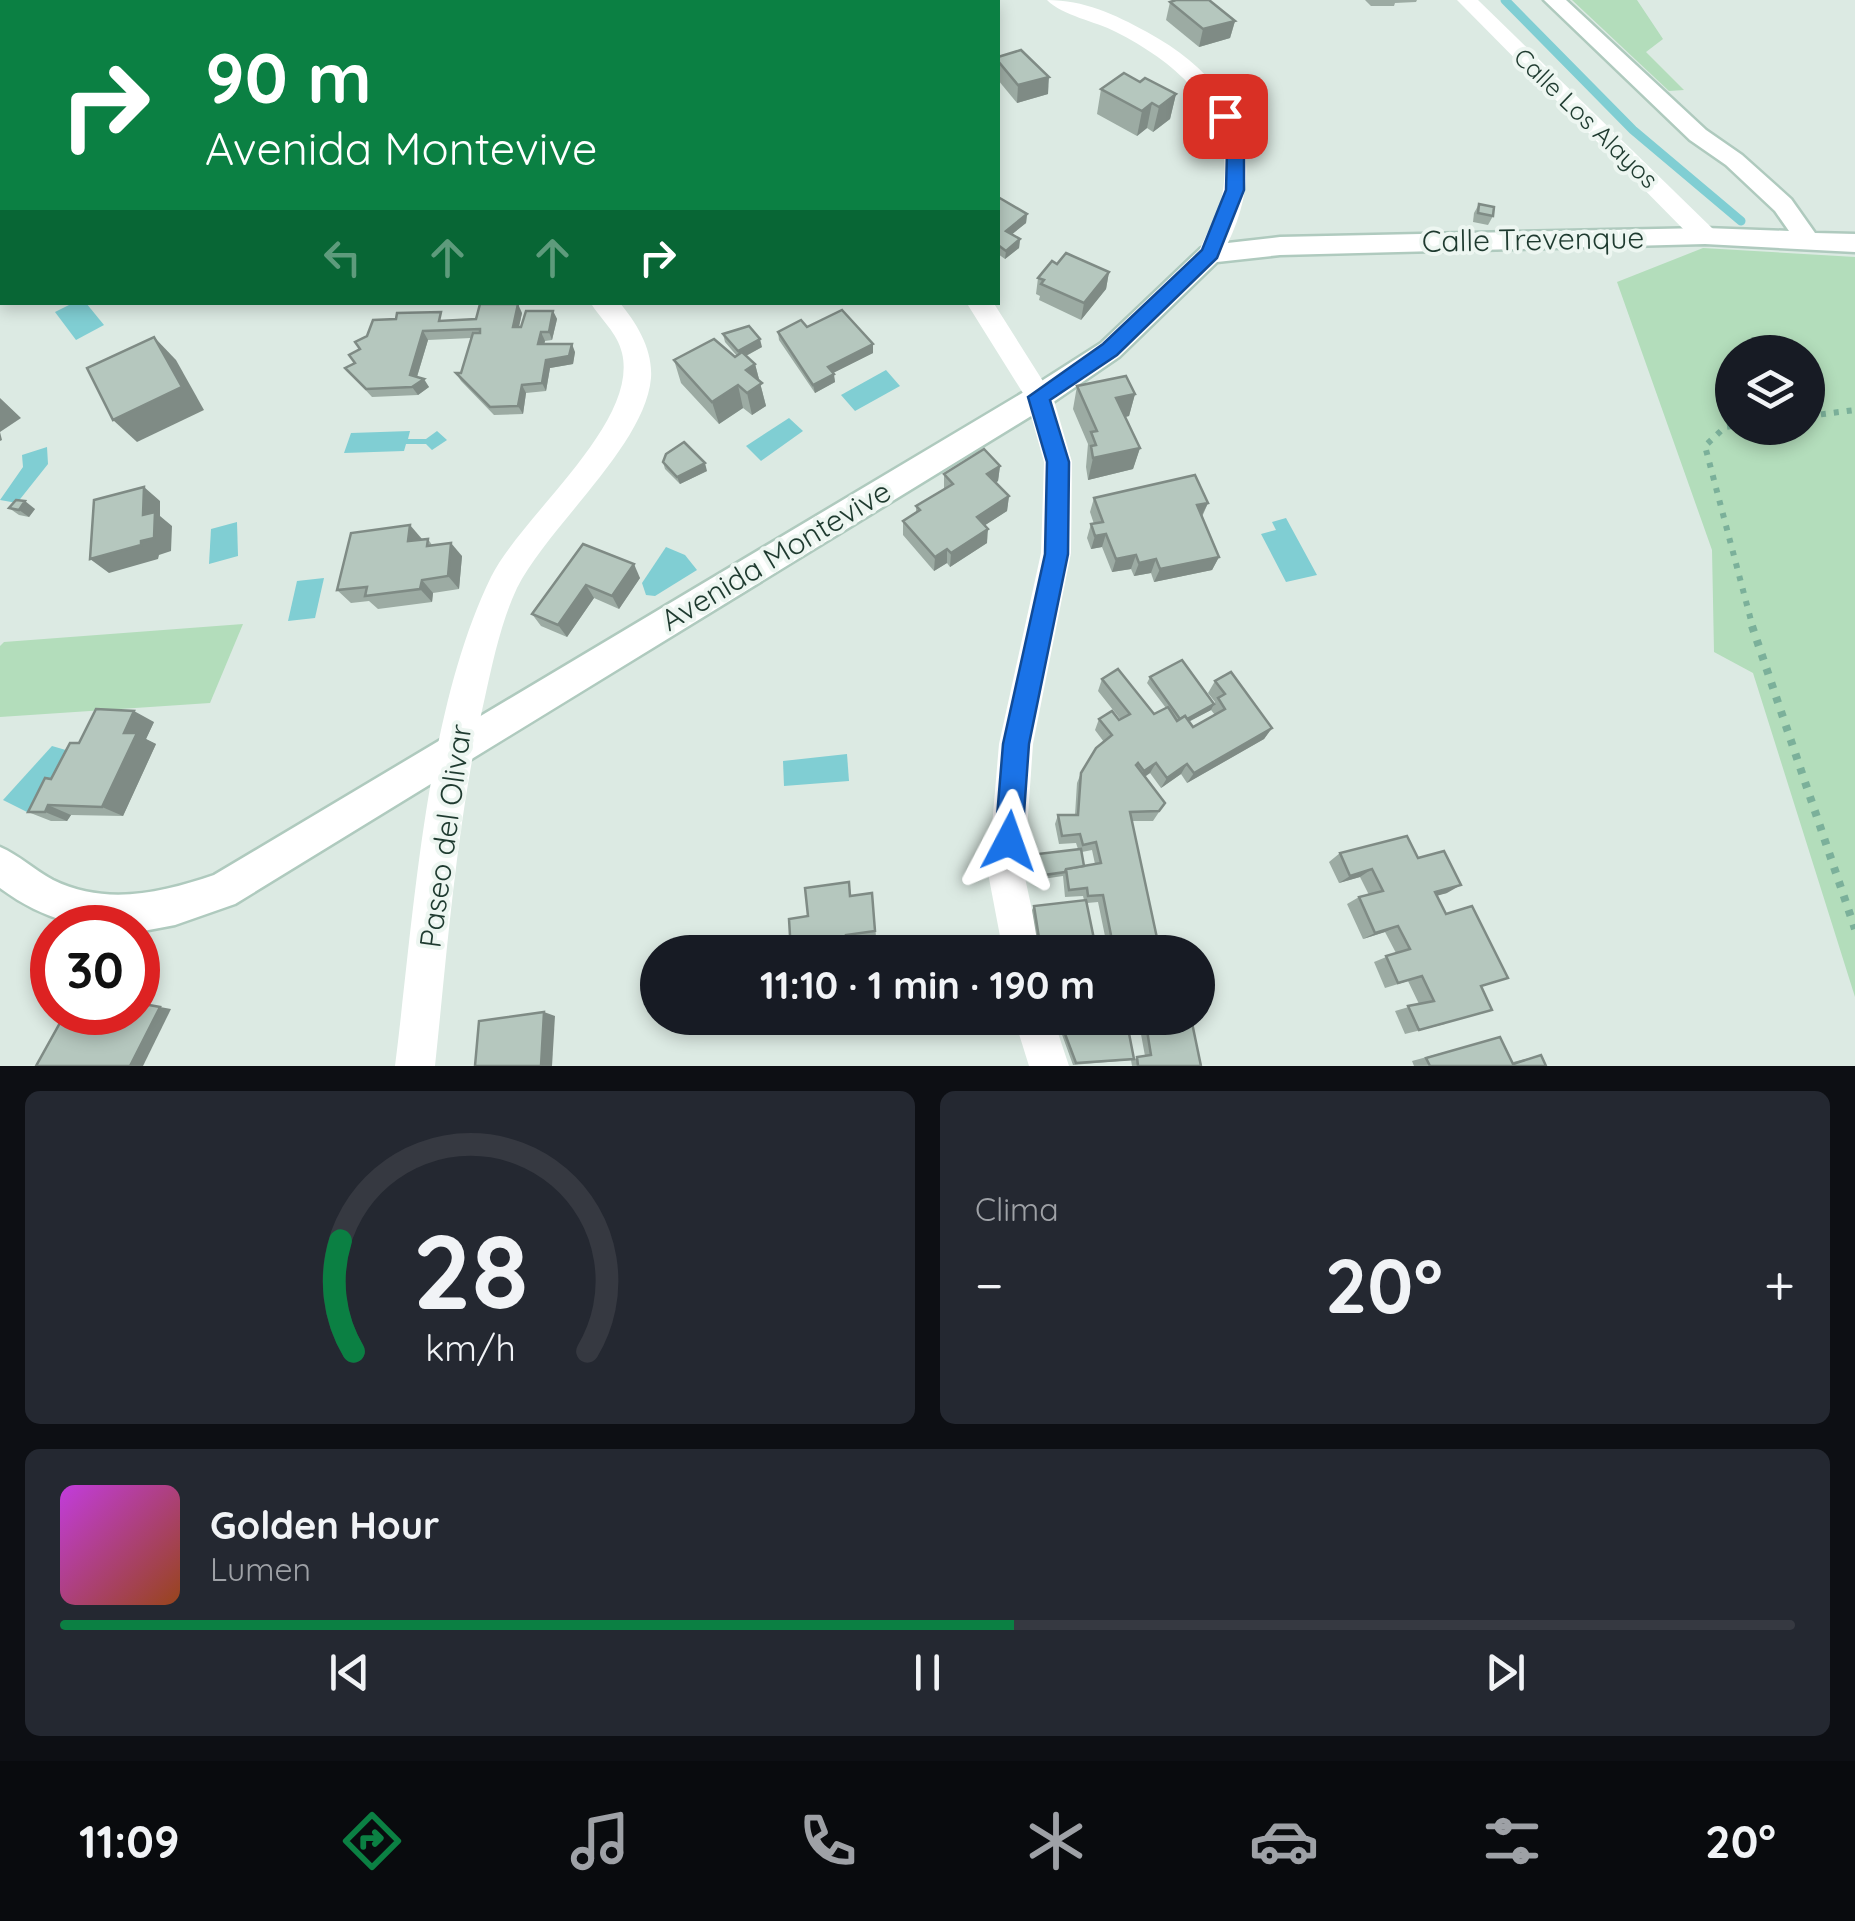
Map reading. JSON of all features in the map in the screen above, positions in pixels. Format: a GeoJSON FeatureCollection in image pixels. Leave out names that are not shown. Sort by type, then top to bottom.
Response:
{"type":"FeatureCollection","features":[{"type":"Feature","properties":{"kind":"street","name":"Avenida Montevive"},"geometry":{"type":"LineString","coordinates":[[0,865],[24,886],[78,910],[147,913],[222,891],[1110,350],[1210,254],[1235,190],[1236,152],[1225,116],[1204,85],[1178,58],[1145,36],[1057,0]]}},
{"type":"Feature","properties":{"kind":"street","name":"Calle Los Alayos"},"geometry":{"type":"LineString","coordinates":[[1467,0],[1706,236]]}},
{"type":"Feature","properties":{"kind":"street"},"geometry":{"type":"LineString","coordinates":[[1554,0],[1698,135],[1738,183],[1806,239]]}},
{"type":"Feature","properties":{"kind":"street","name":"Calle Trevenque"},"geometry":{"type":"LineString","coordinates":[[1210,254],[1280,246],[1706,236],[1855,242]]}},
{"type":"Feature","properties":{"kind":"street","name":"Paseo del Olivar"},"geometry":{"type":"LineString","coordinates":[[415,1066],[453,752],[483,639],[510,571],[605,443],[636,388],[635,350],[619,316],[606,305]]}},
{"type":"Feature","properties":{"kind":"street"},"geometry":{"type":"LineString","coordinates":[[981,305],[1038,397],[1058,462],[1056,554],[1016,744],[1006,874],[1019,935]]}},
{"type":"Feature","properties":{"kind":"street"},"geometry":{"type":"LineString","coordinates":[[1039,1035],[1048,1066]]}},
{"type":"Feature","properties":{"kind":"path"},"geometry":{"type":"LineString","coordinates":[[1825,414],[1855,410]]}},
{"type":"Feature","properties":{"kind":"path"},"geometry":{"type":"LineString","coordinates":[[1715,437],[1705,446],[1760,661],[1855,929]]}},
{"type":"Feature","properties":{"kind":"green space"},"geometry":{"type":"Polygon","coordinates":[[[1572,0],[1637,0],[1663,39],[1646,52],[1684,90],[1669,91],[1572,0]]]}},
{"type":"Feature","properties":{"kind":"green space"},"geometry":{"type":"Polygon","coordinates":[[[1703,248],[1855,257],[1855,997],[1753,673],[1714,652],[1712,550],[1617,282],[1703,248]]]}},
{"type":"Feature","properties":{"kind":"green space"},"geometry":{"type":"Polygon","coordinates":[[[243,624],[210,703],[0,717],[0,646],[4,642],[243,624]]]}},
{"type":"Feature","properties":{"kind":"water"},"geometry":{"type":"Polygon","coordinates":[[[69,305],[88,305],[104,325],[76,340],[55,312],[69,305]]]}},
{"type":"Feature","properties":{"kind":"water"},"geometry":{"type":"Polygon","coordinates":[[[886,370],[900,386],[855,411],[841,395],[886,370]]]}},
{"type":"Feature","properties":{"kind":"water"},"geometry":{"type":"Polygon","coordinates":[[[789,418],[803,431],[761,461],[746,446],[789,418]]]}},
{"type":"Feature","properties":{"kind":"water"},"geometry":{"type":"Polygon","coordinates":[[[410,431],[408,439],[426,439],[437,431],[447,440],[432,450],[426,444],[406,444],[404,451],[344,453],[351,433],[410,431]]]}},
{"type":"Feature","properties":{"kind":"water"},"geometry":{"type":"Polygon","coordinates":[[[47,447],[48,464],[17,503],[0,500],[23,467],[22,455],[47,447]]]}},
{"type":"Feature","properties":{"kind":"water"},"geometry":{"type":"Polygon","coordinates":[[[1286,518],[1317,575],[1286,582],[1261,534],[1276,530],[1272,522],[1286,518]]]}},
{"type":"Feature","properties":{"kind":"water"},"geometry":{"type":"Polygon","coordinates":[[[237,522],[238,556],[209,564],[211,529],[237,522]]]}},
{"type":"Feature","properties":{"kind":"water"},"geometry":{"type":"Polygon","coordinates":[[[666,547],[685,555],[697,570],[655,596],[646,595],[642,583],[666,547]]]}},
{"type":"Feature","properties":{"kind":"water"},"geometry":{"type":"Polygon","coordinates":[[[324,578],[315,618],[288,621],[297,581],[324,578]]]}},
{"type":"Feature","properties":{"kind":"water"},"geometry":{"type":"Polygon","coordinates":[[[52,746],[76,753],[29,813],[3,800],[52,746]]]}},
{"type":"Feature","properties":{"kind":"water"},"geometry":{"type":"Polygon","coordinates":[[[847,754],[849,781],[784,786],[783,761],[847,754]]]}},
{"type":"Feature","properties":{"kind":"building"},"geometry":{"type":"Polygon","coordinates":[[[1209,0],[1235,21],[1203,29],[1170,2],[1209,0]]]}},
{"type":"Feature","properties":{"kind":"building"},"geometry":{"type":"Polygon","coordinates":[[[1021,50],[1049,77],[1018,85],[1000,63],[1000,56],[1021,50]]]}},
{"type":"Feature","properties":{"kind":"building"},"geometry":{"type":"Polygon","coordinates":[[[1124,73],[1140,82],[1145,78],[1176,94],[1159,107],[1152,103],[1142,111],[1101,89],[1124,73]]]}},
{"type":"Feature","properties":{"kind":"building"},"geometry":{"type":"Polygon","coordinates":[[[1000,198],[1027,214],[1006,231],[1020,239],[1006,251],[1000,246],[1000,198]]]}},
{"type":"Feature","properties":{"kind":"building"},"geometry":{"type":"Polygon","coordinates":[[[1479,204],[1494,207],[1493,216],[1478,213],[1479,204]]]}},
{"type":"Feature","properties":{"kind":"building"},"geometry":{"type":"Polygon","coordinates":[[[1066,253],[1109,272],[1084,303],[1041,284],[1044,280],[1038,278],[1052,261],[1057,264],[1066,253]]]}},
{"type":"Feature","properties":{"kind":"building"},"geometry":{"type":"Polygon","coordinates":[[[480,305],[518,305],[513,327],[521,327],[526,311],[553,311],[549,332],[541,332],[538,344],[572,344],[569,356],[546,360],[542,383],[522,385],[518,406],[490,407],[456,373],[461,373],[473,333],[480,333],[480,329],[423,331],[410,375],[424,379],[412,387],[366,389],[345,368],[355,363],[349,355],[360,349],[355,342],[367,336],[373,320],[396,319],[397,313],[441,312],[439,321],[476,319],[480,305]]]}},
{"type":"Feature","properties":{"kind":"building"},"geometry":{"type":"Polygon","coordinates":[[[842,310],[873,344],[828,367],[834,374],[813,385],[778,332],[801,320],[807,327],[842,310]]]}},
{"type":"Feature","properties":{"kind":"building"},"geometry":{"type":"Polygon","coordinates":[[[749,326],[760,339],[738,351],[723,334],[749,326]]]}},
{"type":"Feature","properties":{"kind":"building"},"geometry":{"type":"Polygon","coordinates":[[[154,337],[182,387],[113,420],[87,368],[154,337]]]}},
{"type":"Feature","properties":{"kind":"building"},"geometry":{"type":"Polygon","coordinates":[[[714,339],[735,357],[742,352],[755,364],[746,370],[762,383],[747,393],[738,385],[712,402],[674,360],[714,339]]]}},
{"type":"Feature","properties":{"kind":"building"},"geometry":{"type":"Polygon","coordinates":[[[1126,376],[1135,394],[1116,398],[1140,448],[1093,458],[1091,446],[1096,445],[1091,432],[1097,431],[1077,386],[1126,376]]]}},
{"type":"Feature","properties":{"kind":"building"},"geometry":{"type":"Polygon","coordinates":[[[684,442],[705,463],[677,477],[663,462],[666,454],[684,442]]]}},
{"type":"Feature","properties":{"kind":"building"},"geometry":{"type":"Polygon","coordinates":[[[984,449],[1000,466],[987,474],[1009,496],[977,517],[988,529],[951,553],[947,549],[935,557],[903,521],[920,510],[916,506],[953,484],[944,474],[984,449]]]}},
{"type":"Feature","properties":{"kind":"building"},"geometry":{"type":"Polygon","coordinates":[[[1195,475],[1208,503],[1197,505],[1219,557],[1160,569],[1156,559],[1139,563],[1136,555],[1116,559],[1106,534],[1095,536],[1091,524],[1103,522],[1094,498],[1195,475]]]}},
{"type":"Feature","properties":{"kind":"building"},"geometry":{"type":"Polygon","coordinates":[[[144,487],[143,515],[155,512],[154,538],[90,559],[94,500],[144,487]]]}},
{"type":"Feature","properties":{"kind":"building"},"geometry":{"type":"Polygon","coordinates":[[[16,500],[25,501],[19,510],[9,508],[16,500]]]}},
{"type":"Feature","properties":{"kind":"building"},"geometry":{"type":"Polygon","coordinates":[[[410,525],[408,541],[428,539],[427,546],[451,543],[448,576],[422,580],[420,589],[365,596],[367,587],[337,590],[351,533],[410,525]]]}},
{"type":"Feature","properties":{"kind":"building"},"geometry":{"type":"Polygon","coordinates":[[[583,544],[634,564],[612,596],[586,585],[558,625],[532,614],[583,544]]]}},
{"type":"Feature","properties":{"kind":"building"},"geometry":{"type":"Polygon","coordinates":[[[1182,660],[1214,704],[1187,719],[1180,719],[1150,677],[1182,660]]]}},
{"type":"Feature","properties":{"kind":"building"},"geometry":{"type":"Polygon","coordinates":[[[1118,669],[1154,714],[1168,707],[1177,721],[1185,716],[1193,727],[1225,709],[1218,698],[1225,694],[1215,681],[1231,672],[1272,728],[1194,773],[1187,764],[1167,778],[1156,763],[1144,771],[1136,765],[1165,803],[1159,811],[1130,812],[1156,935],[1111,935],[1103,895],[1088,896],[1087,888],[1069,890],[1066,869],[1101,863],[1096,842],[1083,845],[1080,834],[1062,836],[1058,815],[1078,815],[1081,773],[1096,748],[1112,735],[1099,719],[1112,711],[1119,720],[1130,714],[1102,679],[1118,669]]]}},
{"type":"Feature","properties":{"kind":"building"},"geometry":{"type":"Polygon","coordinates":[[[96,709],[134,711],[124,733],[137,733],[102,807],[48,805],[45,812],[28,812],[45,778],[51,779],[70,743],[79,743],[96,709]]]}},
{"type":"Feature","properties":{"kind":"building"},"geometry":{"type":"Polygon","coordinates":[[[1407,836],[1418,858],[1444,851],[1461,885],[1435,892],[1446,914],[1472,906],[1508,978],[1481,986],[1492,1010],[1419,1030],[1408,1006],[1434,1001],[1422,976],[1398,983],[1386,956],[1410,949],[1398,926],[1375,933],[1359,897],[1383,891],[1372,869],[1350,876],[1340,853],[1407,836]]]}},
{"type":"Feature","properties":{"kind":"building"},"geometry":{"type":"Polygon","coordinates":[[[1081,849],[1084,866],[1030,877],[1029,855],[1081,849]]]}},
{"type":"Feature","properties":{"kind":"building"},"geometry":{"type":"Polygon","coordinates":[[[849,882],[850,896],[872,893],[875,931],[790,935],[789,919],[808,916],[805,888],[849,882]]]}},
{"type":"Feature","properties":{"kind":"building"},"geometry":{"type":"Polygon","coordinates":[[[1086,900],[1093,935],[1039,935],[1034,906],[1086,900]]]}},
{"type":"Feature","properties":{"kind":"building"},"geometry":{"type":"Polygon","coordinates":[[[544,1012],[541,1066],[475,1066],[479,1021],[544,1012]]]}},
{"type":"Feature","properties":{"kind":"building"},"geometry":{"type":"Polygon","coordinates":[[[53,1035],[146,1035],[130,1066],[36,1066],[53,1035]]]}},
{"type":"Feature","properties":{"kind":"building"},"geometry":{"type":"Polygon","coordinates":[[[1065,1035],[1129,1035],[1134,1059],[1076,1063],[1065,1035]]]}},
{"type":"Feature","properties":{"kind":"building"},"geometry":{"type":"Polygon","coordinates":[[[1148,1035],[1195,1035],[1201,1066],[1138,1066],[1137,1057],[1151,1055],[1148,1035]]]}},
{"type":"Feature","properties":{"kind":"building"},"geometry":{"type":"Polygon","coordinates":[[[1500,1037],[1513,1064],[1541,1055],[1546,1066],[1430,1066],[1426,1058],[1500,1037]]]}},
{"type":"Feature","properties":{"kind":"waterway"},"geometry":{"type":"LineString","coordinates":[[1505,0],[1633,130],[1741,221]]}},
{"type":"Feature","properties":{"kind":"route"},"geometry":{"type":"LineString","coordinates":[[1009,841],[1016,744],[1056,554],[1058,462],[1038,397],[1110,350],[1210,254],[1235,190],[1236,152],[1225,116]]}}]}
